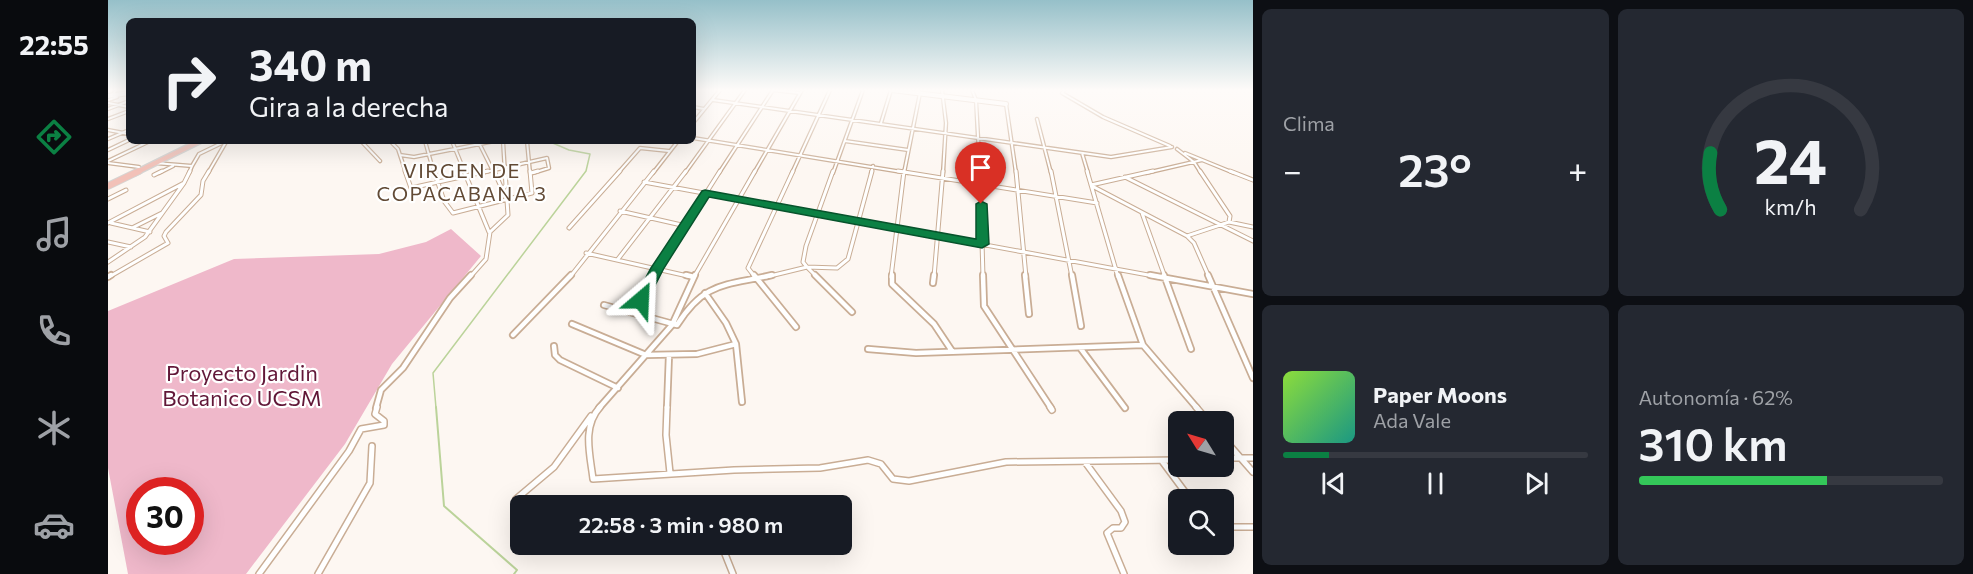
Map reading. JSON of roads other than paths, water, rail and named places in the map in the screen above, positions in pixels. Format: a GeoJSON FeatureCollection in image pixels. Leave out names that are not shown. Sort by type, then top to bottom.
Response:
{"type":"FeatureCollection","features":[{"type":"Feature","properties":{"kind":"main road"},"geometry":{"type":"LineString","coordinates":[[108,184],[188,144]]}},
{"type":"Feature","properties":{"kind":"main road"},"geometry":{"type":"LineString","coordinates":[[108,184],[194,144]]}},
{"type":"Feature","properties":{"kind":"street"},"geometry":{"type":"LineString","coordinates":[[618,259],[651,219],[725,117]]}},
{"type":"Feature","properties":{"kind":"street"},"geometry":{"type":"LineString","coordinates":[[635,313],[657,268],[754,117]]}},
{"type":"Feature","properties":{"kind":"street"},"geometry":{"type":"LineString","coordinates":[[521,495],[539,482],[564,455],[579,428],[672,325],[694,277],[741,200],[786,117]]}},
{"type":"Feature","properties":{"kind":"street"},"geometry":{"type":"LineString","coordinates":[[796,327],[750,272],[749,264],[817,117]]}},
{"type":"Feature","properties":{"kind":"street"},"geometry":{"type":"LineString","coordinates":[[833,117],[1120,158],[1172,147]]}},
{"type":"Feature","properties":{"kind":"street"},"geometry":{"type":"LineString","coordinates":[[881,123],[883,117]]}},
{"type":"Feature","properties":{"kind":"street"},"geometry":{"type":"LineString","coordinates":[[915,117],[904,171],[892,284],[934,324],[952,351]]}},
{"type":"Feature","properties":{"kind":"street"},"geometry":{"type":"LineString","coordinates":[[933,283],[945,117]]}},
{"type":"Feature","properties":{"kind":"street"},"geometry":{"type":"LineString","coordinates":[[977,117],[984,306],[1052,410]]}},
{"type":"Feature","properties":{"kind":"street"},"geometry":{"type":"LineString","coordinates":[[1008,117],[1029,314]]}},
{"type":"Feature","properties":{"kind":"street"},"geometry":{"type":"LineString","coordinates":[[1103,117],[1253,180]]}},
{"type":"Feature","properties":{"kind":"street"},"geometry":{"type":"LineString","coordinates":[[852,119],[806,246],[803,262],[852,312]]}},
{"type":"Feature","properties":{"kind":"street"},"geometry":{"type":"LineString","coordinates":[[1037,119],[1057,196],[1081,326]]}},
{"type":"Feature","properties":{"kind":"street"},"geometry":{"type":"LineString","coordinates":[[108,130],[123,133]]}},
{"type":"Feature","properties":{"kind":"street"},"geometry":{"type":"LineString","coordinates":[[108,139],[126,132]]}},
{"type":"Feature","properties":{"kind":"street"},"geometry":{"type":"LineString","coordinates":[[696,139],[1097,202]]}},
{"type":"Feature","properties":{"kind":"street"},"geometry":{"type":"LineString","coordinates":[[108,150],[126,141]]}},
{"type":"Feature","properties":{"kind":"street"},"geometry":{"type":"LineString","coordinates":[[845,141],[908,150]]}},
{"type":"Feature","properties":{"kind":"street"},"geometry":{"type":"LineString","coordinates":[[108,162],[144,144]]}},
{"type":"Feature","properties":{"kind":"street"},"geometry":{"type":"LineString","coordinates":[[108,262],[131,248],[150,232],[184,183],[199,154],[222,144]]}},
{"type":"Feature","properties":{"kind":"street"},"geometry":{"type":"LineString","coordinates":[[108,277],[168,243],[164,234],[201,195],[203,181],[225,144]]}},
{"type":"Feature","properties":{"kind":"street"},"geometry":{"type":"LineString","coordinates":[[365,144],[380,161]]}},
{"type":"Feature","properties":{"kind":"street"},"geometry":{"type":"LineString","coordinates":[[392,144],[399,154],[411,188],[548,158],[549,168],[531,172]]}},
{"type":"Feature","properties":{"kind":"street"},"geometry":{"type":"LineString","coordinates":[[426,144],[438,182],[451,212],[532,193],[527,144]]}},
{"type":"Feature","properties":{"kind":"street"},"geometry":{"type":"LineString","coordinates":[[259,574],[349,452],[361,429],[384,425],[384,421],[375,414],[381,390],[404,368],[450,298],[486,259],[490,232],[454,144]]}},
{"type":"Feature","properties":{"kind":"street"},"geometry":{"type":"LineString","coordinates":[[399,154],[406,158],[475,144]]}},
{"type":"Feature","properties":{"kind":"street"},"geometry":{"type":"LineString","coordinates":[[480,144],[507,200],[508,215],[490,232]]}},
{"type":"Feature","properties":{"kind":"street"},"geometry":{"type":"LineString","coordinates":[[503,144],[506,185],[503,189]]}},
{"type":"Feature","properties":{"kind":"street"},"geometry":{"type":"LineString","coordinates":[[513,335],[564,284],[586,253],[675,144]]}},
{"type":"Feature","properties":{"kind":"street"},"geometry":{"type":"LineString","coordinates":[[569,228],[640,148],[669,151]]}},
{"type":"Feature","properties":{"kind":"street"},"geometry":{"type":"LineString","coordinates":[[1177,149],[1194,162],[1229,213],[1229,222]]}},
{"type":"Feature","properties":{"kind":"street"},"geometry":{"type":"LineString","coordinates":[[1083,153],[1125,300],[1143,345],[1200,411]]}},
{"type":"Feature","properties":{"kind":"street"},"geometry":{"type":"LineString","coordinates":[[1091,185],[1202,160]]}},
{"type":"Feature","properties":{"kind":"street"},"geometry":{"type":"LineString","coordinates":[[108,162],[139,167]]}},
{"type":"Feature","properties":{"kind":"street"},"geometry":{"type":"LineString","coordinates":[[155,163],[192,166]]}},
{"type":"Feature","properties":{"kind":"street"},"geometry":{"type":"LineString","coordinates":[[154,175],[176,165]]}},
{"type":"Feature","properties":{"kind":"street"},"geometry":{"type":"LineString","coordinates":[[604,305],[677,325],[690,305],[705,293],[807,267],[832,269],[845,262],[873,166]]}},
{"type":"Feature","properties":{"kind":"street"},"geometry":{"type":"LineString","coordinates":[[1125,177],[1253,241]]}},
{"type":"Feature","properties":{"kind":"street"},"geometry":{"type":"LineString","coordinates":[[644,182],[1253,294]]}},
{"type":"Feature","properties":{"kind":"street"},"geometry":{"type":"LineString","coordinates":[[109,223],[184,183]]}},
{"type":"Feature","properties":{"kind":"street"},"geometry":{"type":"LineString","coordinates":[[1091,185],[1187,236],[1194,243],[1253,378]]}},
{"type":"Feature","properties":{"kind":"street"},"geometry":{"type":"LineString","coordinates":[[108,199],[126,190]]}},
{"type":"Feature","properties":{"kind":"street"},"geometry":{"type":"LineString","coordinates":[[620,211],[686,226]]}},
{"type":"Feature","properties":{"kind":"street"},"geometry":{"type":"LineString","coordinates":[[133,228],[164,212]]}},
{"type":"Feature","properties":{"kind":"street"},"geometry":{"type":"LineString","coordinates":[[1142,213],[1191,349]]}},
{"type":"Feature","properties":{"kind":"street"},"geometry":{"type":"LineString","coordinates":[[1187,236],[1229,222],[1253,227]]}},
{"type":"Feature","properties":{"kind":"street"},"geometry":{"type":"LineString","coordinates":[[109,223],[150,232]]}},
{"type":"Feature","properties":{"kind":"street"},"geometry":{"type":"LineString","coordinates":[[108,242],[131,248]]}},
{"type":"Feature","properties":{"kind":"street"},"geometry":{"type":"LineString","coordinates":[[586,253],[694,277]]}},
{"type":"Feature","properties":{"kind":"street"},"geometry":{"type":"LineString","coordinates":[[705,293],[726,322],[736,344],[742,402]]}},
{"type":"Feature","properties":{"kind":"street"},"geometry":{"type":"LineString","coordinates":[[572,324],[646,355],[697,354],[736,344]]}},
{"type":"Feature","properties":{"kind":"street"},"geometry":{"type":"LineString","coordinates":[[868,350],[916,353],[1081,349],[1143,345]]}},
{"type":"Feature","properties":{"kind":"street"},"geometry":{"type":"LineString","coordinates":[[554,346],[560,360],[618,387]]}},
{"type":"Feature","properties":{"kind":"street"},"geometry":{"type":"LineString","coordinates":[[1081,349],[1125,408]]}},
{"type":"Feature","properties":{"kind":"street"},"geometry":{"type":"LineString","coordinates":[[669,355],[666,435],[670,473]]}},
{"type":"Feature","properties":{"kind":"street"},"geometry":{"type":"LineString","coordinates":[[591,416],[588,429],[593,479],[670,473],[820,468],[868,460],[881,464],[893,479],[909,481],[985,465],[1168,460]]}},
{"type":"Feature","properties":{"kind":"street"},"geometry":{"type":"LineString","coordinates":[[318,574],[370,483],[372,446]]}},
{"type":"Feature","properties":{"kind":"street"},"geometry":{"type":"LineString","coordinates":[[1234,451],[1253,472]]}},
{"type":"Feature","properties":{"kind":"street"},"geometry":{"type":"LineString","coordinates":[[1234,458],[1253,458]]}},
{"type":"Feature","properties":{"kind":"street"},"geometry":{"type":"LineString","coordinates":[[1162,460],[1183,489]]}},
{"type":"Feature","properties":{"kind":"street"},"geometry":{"type":"LineString","coordinates":[[1085,462],[1121,511],[1125,522],[1121,528],[1113,528],[1107,533],[1124,574]]}},
{"type":"Feature","properties":{"kind":"street"},"geometry":{"type":"LineString","coordinates":[[1234,527],[1253,527]]}},
{"type":"Feature","properties":{"kind":"street"},"geometry":{"type":"LineString","coordinates":[[725,555],[733,574]]}},
{"type":"Feature","properties":{"kind":"waterway"},"geometry":{"type":"LineString","coordinates":[[436,408],[433,373],[586,171],[590,154],[569,150],[555,144]]}},
{"type":"Feature","properties":{"kind":"waterway"},"geometry":{"type":"LineString","coordinates":[[436,407],[444,506],[517,570],[514,574]]}},
{"type":"Feature","properties":{"kind":"district","name":"VIRGEN DE COPACABANA 3"},"geometry":{"type":"Point","coordinates":[462,182]}},
{"type":"Feature","properties":{"kind":"park label","name":"Proyecto Jardin Botanico UCSM"},"geometry":{"type":"Point","coordinates":[242,384]}}]}
